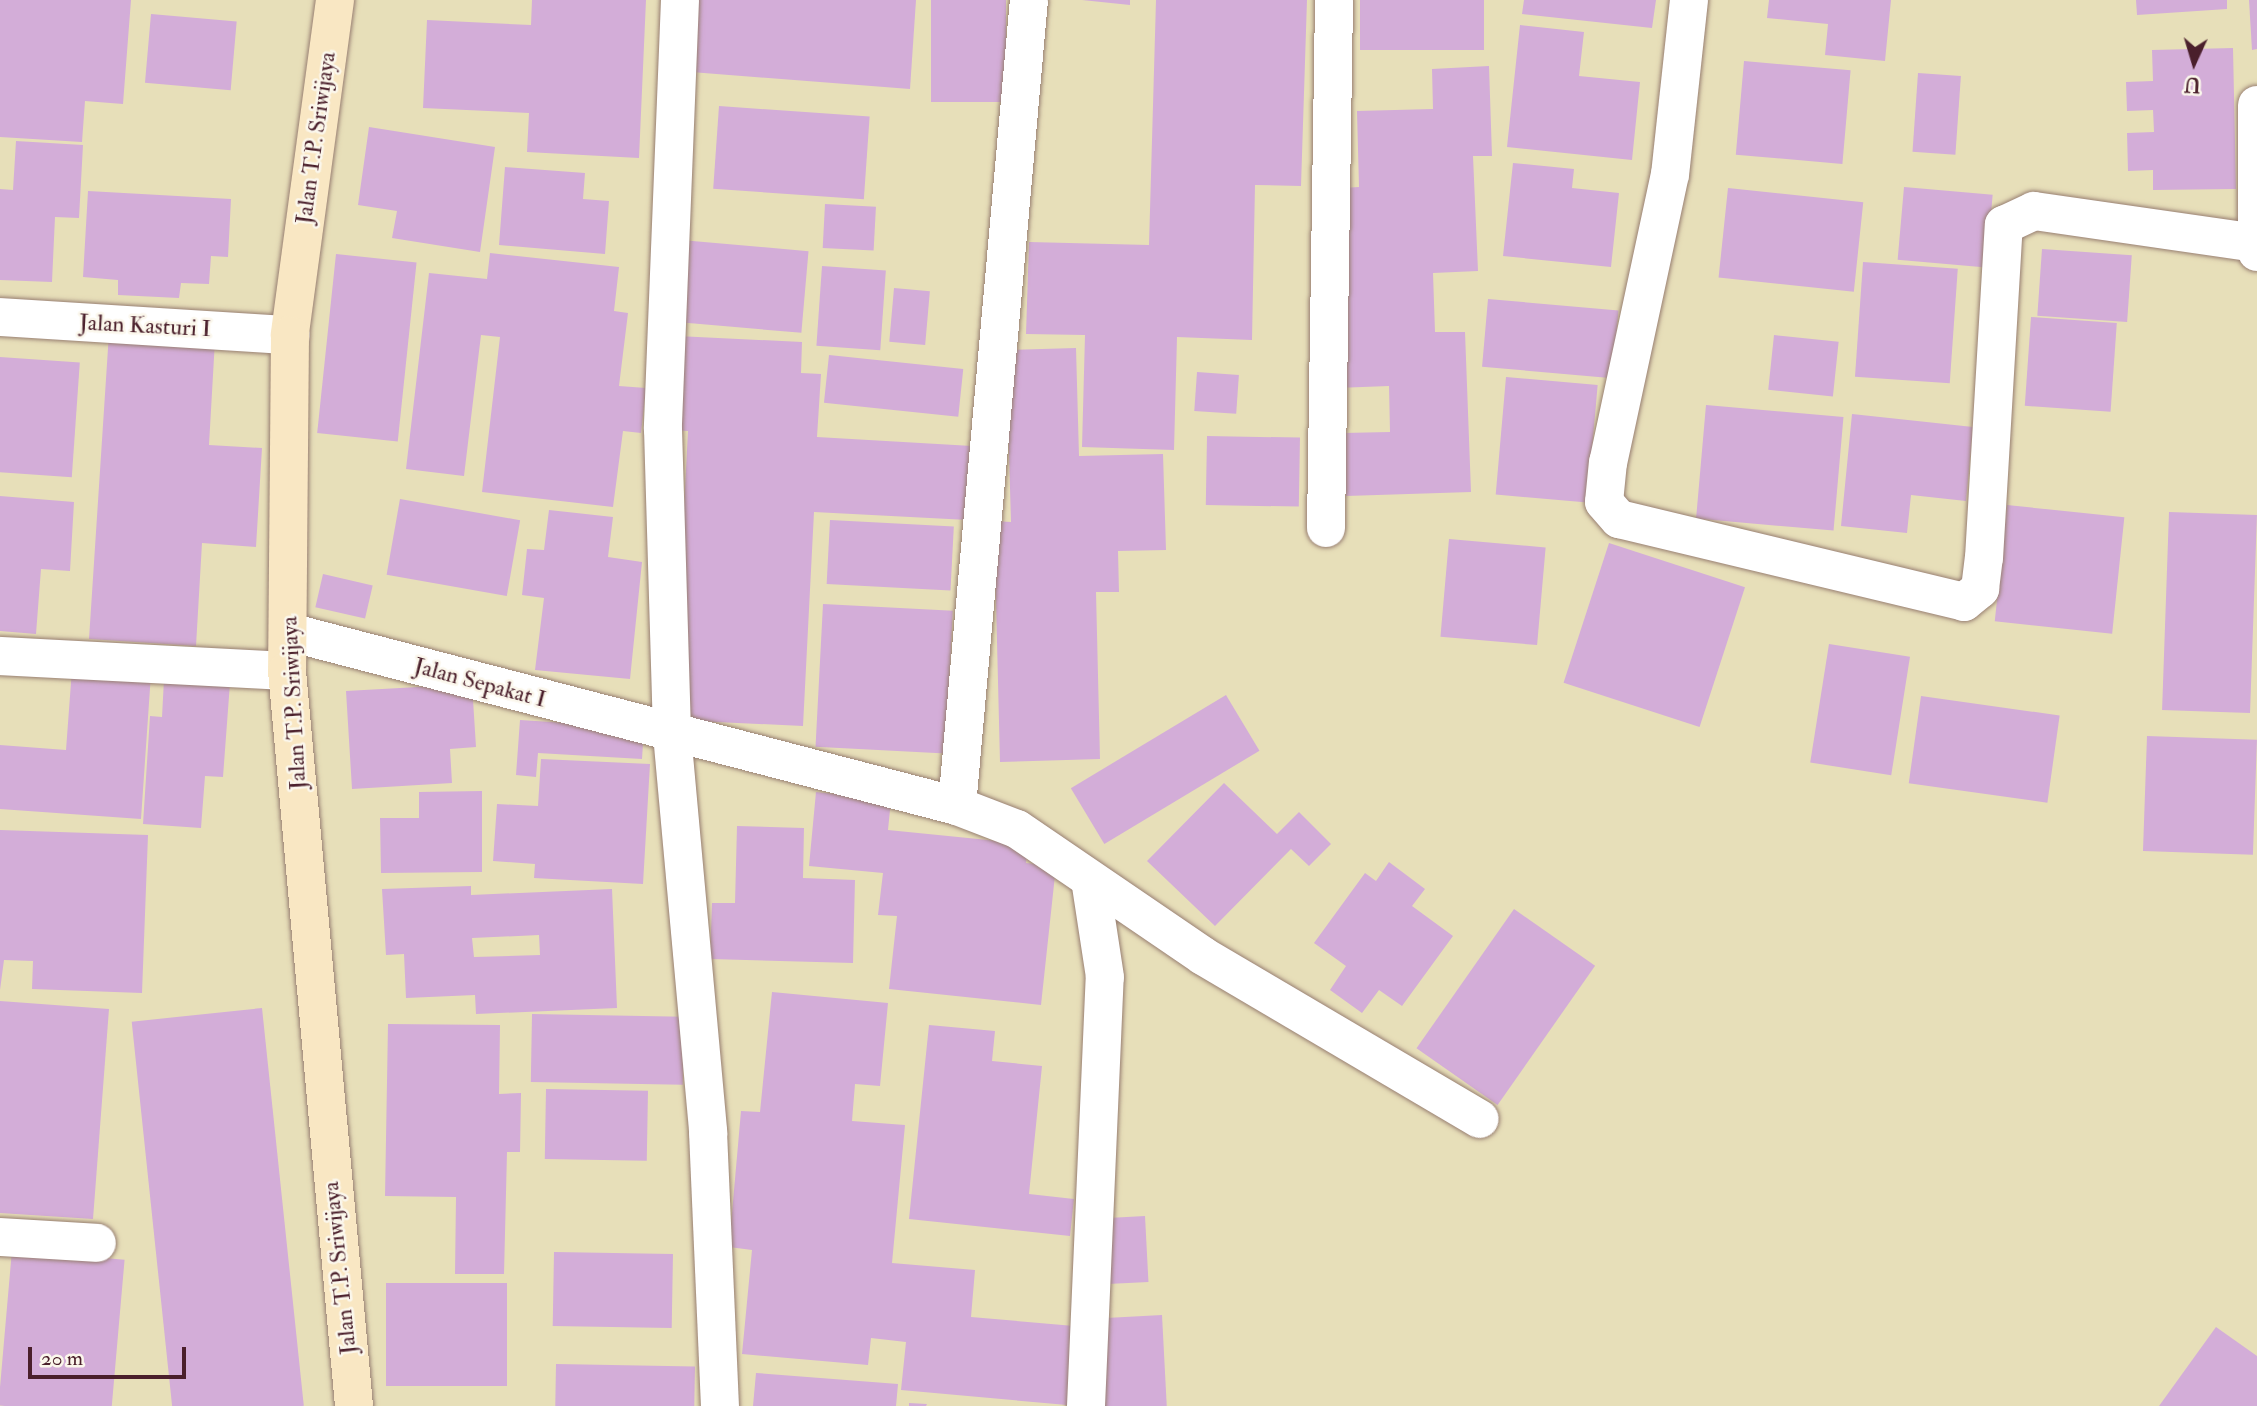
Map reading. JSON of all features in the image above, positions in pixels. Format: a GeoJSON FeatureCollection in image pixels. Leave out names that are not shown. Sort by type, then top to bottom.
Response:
{"type":"FeatureCollection","features":[{"type":"Feature","properties":{"kind":"main road","name":"Jalan T.P. Sriwijaya"},"geometry":{"type":"LineString","coordinates":[[334,0],[290,335],[287,671],[354,1406]]}},
{"type":"Feature","properties":{"kind":"street"},"geometry":{"type":"LineString","coordinates":[[680,0],[663,429],[671,734],[708,1132],[720,1406]]}},
{"type":"Feature","properties":{"kind":"street"},"geometry":{"type":"LineString","coordinates":[[957,806],[1029,0]]}},
{"type":"Feature","properties":{"kind":"street"},"geometry":{"type":"LineString","coordinates":[[1326,528],[1334,0]]}},
{"type":"Feature","properties":{"kind":"street"},"geometry":{"type":"LineString","coordinates":[[1689,0],[1670,174],[1608,462],[1604,502],[1619,519],[1964,602],[1980,589],[1984,558],[2004,225],[2034,211],[2257,247],[2257,105]]}},
{"type":"Feature","properties":{"kind":"street","name":"Jalan Kasturi I"},"geometry":{"type":"LineString","coordinates":[[0,317],[290,335]]}},
{"type":"Feature","properties":{"kind":"street","name":"Jalan Sepakat I"},"geometry":{"type":"LineString","coordinates":[[289,632],[671,734],[957,806],[1017,829],[1067,859],[1091,884],[1480,1119]]}},
{"type":"Feature","properties":{"kind":"street"},"geometry":{"type":"LineString","coordinates":[[0,656],[287,671]]}},
{"type":"Feature","properties":{"kind":"street"},"geometry":{"type":"LineString","coordinates":[[1086,1406],[1105,976],[1091,884]]}},
{"type":"Feature","properties":{"kind":"street"},"geometry":{"type":"LineString","coordinates":[[0,1237],[97,1243]]}},
{"type":"Feature","properties":{"kind":"building"},"geometry":{"type":"Polygon","coordinates":[[[0,0],[131,0],[123,104],[85,101],[82,142],[0,137],[0,0]]]}},
{"type":"Feature","properties":{"kind":"building"},"geometry":{"type":"Polygon","coordinates":[[[532,0],[646,0],[639,158],[527,152],[529,113],[423,108],[427,20],[531,25],[532,0]]]}},
{"type":"Feature","properties":{"kind":"building"},"geometry":{"type":"Polygon","coordinates":[[[697,0],[916,0],[910,89],[691,72],[697,0]]]}},
{"type":"Feature","properties":{"kind":"building"},"geometry":{"type":"Polygon","coordinates":[[[931,0],[1006,0],[1006,102],[931,102],[931,0]]]}},
{"type":"Feature","properties":{"kind":"building"},"geometry":{"type":"Polygon","coordinates":[[[1082,0],[1130,0],[1130,5],[1082,0]]]}},
{"type":"Feature","properties":{"kind":"building"},"geometry":{"type":"Polygon","coordinates":[[[1156,0],[1307,0],[1301,186],[1255,185],[1252,340],[1177,337],[1174,450],[1082,447],[1085,335],[1026,334],[1029,242],[1149,245],[1156,0]]]}},
{"type":"Feature","properties":{"kind":"building"},"geometry":{"type":"Polygon","coordinates":[[[1360,0],[1484,0],[1484,50],[1360,50],[1360,0]]]}},
{"type":"Feature","properties":{"kind":"building"},"geometry":{"type":"Polygon","coordinates":[[[1524,0],[1656,0],[1652,28],[1522,14],[1524,0]]]}},
{"type":"Feature","properties":{"kind":"building"},"geometry":{"type":"Polygon","coordinates":[[[1769,0],[1891,0],[1885,61],[1825,55],[1828,24],[1767,18],[1769,0]]]}},
{"type":"Feature","properties":{"kind":"building"},"geometry":{"type":"Polygon","coordinates":[[[2136,0],[2227,0],[2227,9],[2137,15],[2136,0]]]}},
{"type":"Feature","properties":{"kind":"building"},"geometry":{"type":"Polygon","coordinates":[[[2249,0],[2257,0],[2257,49],[2252,50],[2249,0]]]}},
{"type":"Feature","properties":{"kind":"building"},"geometry":{"type":"Polygon","coordinates":[[[151,14],[237,21],[231,90],[145,83],[151,14]]]}},
{"type":"Feature","properties":{"kind":"building"},"geometry":{"type":"Polygon","coordinates":[[[1520,25],[1584,32],[1579,76],[1640,82],[1632,160],[1507,147],[1520,25]]]}},
{"type":"Feature","properties":{"kind":"building"},"geometry":{"type":"Polygon","coordinates":[[[2233,48],[2236,189],[2153,190],[2153,170],[2128,171],[2127,133],[2154,132],[2153,110],[2127,111],[2126,82],[2153,81],[2152,50],[2233,48]]]}},
{"type":"Feature","properties":{"kind":"building"},"geometry":{"type":"Polygon","coordinates":[[[1744,61],[1851,70],[1842,164],[1736,155],[1744,61]]]}},
{"type":"Feature","properties":{"kind":"building"},"geometry":{"type":"Polygon","coordinates":[[[1489,66],[1492,156],[1473,156],[1478,271],[1433,273],[1435,332],[1465,332],[1471,492],[1346,496],[1343,433],[1390,432],[1389,386],[1336,388],[1343,188],[1359,187],[1357,111],[1433,109],[1432,69],[1489,66]]]}},
{"type":"Feature","properties":{"kind":"building"},"geometry":{"type":"Polygon","coordinates":[[[1918,73],[1961,76],[1955,155],[1912,152],[1918,73]]]}},
{"type":"Feature","properties":{"kind":"building"},"geometry":{"type":"Polygon","coordinates":[[[719,106],[870,117],[864,199],[713,189],[719,106]]]}},
{"type":"Feature","properties":{"kind":"building"},"geometry":{"type":"Polygon","coordinates":[[[369,127],[495,147],[480,252],[392,238],[397,211],[358,205],[369,127]]]}},
{"type":"Feature","properties":{"kind":"building"},"geometry":{"type":"Polygon","coordinates":[[[16,141],[83,145],[79,218],[55,217],[52,282],[0,280],[0,189],[13,190],[16,141]]]}},
{"type":"Feature","properties":{"kind":"building"},"geometry":{"type":"Polygon","coordinates":[[[1513,163],[1574,169],[1572,188],[1619,193],[1611,267],[1503,256],[1513,163]]]}},
{"type":"Feature","properties":{"kind":"building"},"geometry":{"type":"Polygon","coordinates":[[[505,167],[585,173],[583,199],[609,201],[605,254],[499,245],[505,167]]]}},
{"type":"Feature","properties":{"kind":"building"},"geometry":{"type":"Polygon","coordinates":[[[1904,187],[1993,195],[1986,267],[1898,260],[1904,187]]]}},
{"type":"Feature","properties":{"kind":"building"},"geometry":{"type":"Polygon","coordinates":[[[1728,188],[1863,202],[1854,292],[1719,278],[1728,188]]]}},
{"type":"Feature","properties":{"kind":"building"},"geometry":{"type":"Polygon","coordinates":[[[88,191],[231,199],[228,257],[211,256],[209,284],[181,283],[179,298],[118,295],[118,280],[83,277],[88,191]]]}},
{"type":"Feature","properties":{"kind":"building"},"geometry":{"type":"Polygon","coordinates":[[[825,204],[876,207],[874,251],[823,248],[825,204]]]}},
{"type":"Feature","properties":{"kind":"building"},"geometry":{"type":"Polygon","coordinates":[[[681,240],[809,251],[801,333],[674,322],[681,240]]]}},
{"type":"Feature","properties":{"kind":"building"},"geometry":{"type":"Polygon","coordinates":[[[2042,249],[2132,255],[2127,322],[2037,316],[2042,249]]]}},
{"type":"Feature","properties":{"kind":"building"},"geometry":{"type":"Polygon","coordinates":[[[490,253],[619,267],[614,311],[628,313],[619,386],[646,388],[641,433],[623,431],[613,507],[482,492],[500,337],[481,335],[464,476],[406,469],[429,273],[487,279],[490,253]]]}},
{"type":"Feature","properties":{"kind":"building"},"geometry":{"type":"Polygon","coordinates":[[[336,254],[417,262],[398,441],[317,433],[336,254]]]}},
{"type":"Feature","properties":{"kind":"building"},"geometry":{"type":"Polygon","coordinates":[[[1863,262],[1958,269],[1950,383],[1855,377],[1863,262]]]}},
{"type":"Feature","properties":{"kind":"building"},"geometry":{"type":"Polygon","coordinates":[[[822,266],[886,270],[880,350],[816,346],[822,266]]]}},
{"type":"Feature","properties":{"kind":"building"},"geometry":{"type":"Polygon","coordinates":[[[894,288],[930,291],[925,345],[889,342],[894,288]]]}},
{"type":"Feature","properties":{"kind":"building"},"geometry":{"type":"Polygon","coordinates":[[[1488,299],[1619,310],[1613,378],[1482,367],[1488,299]]]}},
{"type":"Feature","properties":{"kind":"building"},"geometry":{"type":"Polygon","coordinates":[[[2031,317],[2117,323],[2111,412],[2025,406],[2031,317]]]}},
{"type":"Feature","properties":{"kind":"building"},"geometry":{"type":"Polygon","coordinates":[[[109,333],[215,340],[209,445],[262,448],[256,547],[202,543],[196,646],[89,639],[109,333]]]}},
{"type":"Feature","properties":{"kind":"building"},"geometry":{"type":"Polygon","coordinates":[[[1774,335],[1839,342],[1833,396],[1768,390],[1774,335]]]}},
{"type":"Feature","properties":{"kind":"building"},"geometry":{"type":"Polygon","coordinates":[[[677,336],[802,342],[801,373],[821,374],[817,437],[972,446],[968,520],[814,512],[803,726],[673,720],[688,431],[672,430],[677,336]]]}},
{"type":"Feature","properties":{"kind":"building"},"geometry":{"type":"Polygon","coordinates":[[[1076,348],[1079,456],[1163,454],[1166,550],[1118,551],[1119,592],[1096,592],[1100,759],[1000,762],[994,521],[1011,522],[1006,350],[1076,348]]]}},
{"type":"Feature","properties":{"kind":"building"},"geometry":{"type":"Polygon","coordinates":[[[829,355],[963,369],[958,417],[824,403],[829,355]]]}},
{"type":"Feature","properties":{"kind":"building"},"geometry":{"type":"Polygon","coordinates":[[[0,357],[80,363],[72,477],[0,472],[0,357]]]}},
{"type":"Feature","properties":{"kind":"building"},"geometry":{"type":"Polygon","coordinates":[[[1197,372],[1239,375],[1236,414],[1194,411],[1197,372]]]}},
{"type":"Feature","properties":{"kind":"building"},"geometry":{"type":"Polygon","coordinates":[[[1506,377],[1598,385],[1587,503],[1496,495],[1506,377]]]}},
{"type":"Feature","properties":{"kind":"building"},"geometry":{"type":"Polygon","coordinates":[[[1706,405],[1843,417],[1834,531],[1696,519],[1706,405]]]}},
{"type":"Feature","properties":{"kind":"building"},"geometry":{"type":"Polygon","coordinates":[[[1852,414],[1973,427],[1966,501],[1911,495],[1907,533],[1841,526],[1852,414]]]}},
{"type":"Feature","properties":{"kind":"building"},"geometry":{"type":"Polygon","coordinates":[[[1207,436],[1300,438],[1299,507],[1206,505],[1207,436]]]}},
{"type":"Feature","properties":{"kind":"building"},"geometry":{"type":"Polygon","coordinates":[[[0,496],[74,502],[70,571],[41,569],[36,634],[0,631],[0,496]]]}},
{"type":"Feature","properties":{"kind":"building"},"geometry":{"type":"Polygon","coordinates":[[[400,499],[520,520],[507,596],[387,575],[400,499]]]}},
{"type":"Feature","properties":{"kind":"building"},"geometry":{"type":"Polygon","coordinates":[[[2007,505],[2124,517],[2112,634],[1995,621],[2007,505]]]}},
{"type":"Feature","properties":{"kind":"building"},"geometry":{"type":"Polygon","coordinates":[[[549,510],[613,517],[608,557],[642,562],[630,679],[535,670],[544,598],[522,595],[527,549],[544,550],[549,510]]]}},
{"type":"Feature","properties":{"kind":"building"},"geometry":{"type":"Polygon","coordinates":[[[2169,512],[2257,515],[2250,713],[2162,710],[2169,512]]]}},
{"type":"Feature","properties":{"kind":"building"},"geometry":{"type":"Polygon","coordinates":[[[830,520],[954,526],[950,590],[827,584],[830,520]]]}},
{"type":"Feature","properties":{"kind":"building"},"geometry":{"type":"Polygon","coordinates":[[[1449,539],[1546,547],[1537,645],[1440,637],[1449,539]]]}},
{"type":"Feature","properties":{"kind":"building"},"geometry":{"type":"Polygon","coordinates":[[[1609,543],[1745,587],[1700,727],[1564,683],[1609,543]]]}},
{"type":"Feature","properties":{"kind":"building"},"geometry":{"type":"Polygon","coordinates":[[[323,574],[373,585],[365,619],[315,607],[323,574]]]}},
{"type":"Feature","properties":{"kind":"building"},"geometry":{"type":"Polygon","coordinates":[[[823,604],[953,611],[945,754],[816,747],[823,604]]]}},
{"type":"Feature","properties":{"kind":"building"},"geometry":{"type":"Polygon","coordinates":[[[1829,644],[1910,657],[1891,775],[1810,763],[1829,644]]]}},
{"type":"Feature","properties":{"kind":"building"},"geometry":{"type":"Polygon","coordinates":[[[72,669],[151,674],[141,819],[0,809],[0,745],[66,750],[72,669]]]}},
{"type":"Feature","properties":{"kind":"building"},"geometry":{"type":"Polygon","coordinates":[[[164,679],[230,683],[223,777],[205,776],[201,828],[143,824],[150,716],[162,717],[164,679]]]}},
{"type":"Feature","properties":{"kind":"building"},"geometry":{"type":"Polygon","coordinates":[[[472,684],[476,747],[450,749],[452,783],[352,789],[346,691],[472,684]]]}},
{"type":"Feature","properties":{"kind":"building"},"geometry":{"type":"Polygon","coordinates":[[[1226,695],[1259,751],[1104,844],[1071,788],[1226,695]]]}},
{"type":"Feature","properties":{"kind":"building"},"geometry":{"type":"Polygon","coordinates":[[[1921,696],[2060,715],[2047,803],[1909,783],[1921,696]]]}},
{"type":"Feature","properties":{"kind":"building"},"geometry":{"type":"Polygon","coordinates":[[[520,720],[644,728],[642,759],[538,753],[536,777],[516,775],[520,720]]]}},
{"type":"Feature","properties":{"kind":"building"},"geometry":{"type":"Polygon","coordinates":[[[2147,736],[2257,740],[2253,855],[2143,851],[2147,736]]]}},
{"type":"Feature","properties":{"kind":"building"},"geometry":{"type":"Polygon","coordinates":[[[541,759],[650,764],[643,884],[534,878],[535,864],[493,861],[497,804],[538,806],[541,759]]]}},
{"type":"Feature","properties":{"kind":"building"},"geometry":{"type":"Polygon","coordinates":[[[1224,783],[1277,834],[1299,812],[1331,844],[1309,866],[1291,849],[1215,926],[1147,861],[1224,783]]]}},
{"type":"Feature","properties":{"kind":"building"},"geometry":{"type":"Polygon","coordinates":[[[482,791],[482,872],[381,873],[380,818],[419,818],[419,792],[482,791]]]}},
{"type":"Feature","properties":{"kind":"building"},"geometry":{"type":"Polygon","coordinates":[[[816,792],[891,800],[888,830],[1028,844],[1026,863],[1056,866],[1041,1005],[889,989],[897,916],[878,915],[883,873],[809,866],[816,792]]]}},
{"type":"Feature","properties":{"kind":"building"},"geometry":{"type":"Polygon","coordinates":[[[737,826],[804,828],[803,878],[855,880],[853,963],[710,959],[712,903],[735,903],[737,826]]]}},
{"type":"Feature","properties":{"kind":"building"},"geometry":{"type":"Polygon","coordinates":[[[0,830],[148,835],[142,993],[32,989],[33,961],[4,960],[0,990],[0,830]]]}},
{"type":"Feature","properties":{"kind":"building"},"geometry":{"type":"Polygon","coordinates":[[[1389,862],[1425,889],[1412,906],[1453,936],[1402,1006],[1379,990],[1362,1013],[1330,990],[1346,966],[1314,943],[1365,873],[1376,881],[1389,862]]]}},
{"type":"Feature","properties":{"kind":"building"},"geometry":{"type":"Polygon","coordinates":[[[471,886],[471,895],[612,889],[617,1008],[476,1014],[475,995],[406,998],[404,954],[386,955],[382,889],[471,886]],[[539,935],[472,938],[474,957],[540,955],[539,935]]]}},
{"type":"Feature","properties":{"kind":"building"},"geometry":{"type":"Polygon","coordinates":[[[1514,909],[1595,966],[1498,1105],[1416,1048],[1514,909]]]}},
{"type":"Feature","properties":{"kind":"building"},"geometry":{"type":"Polygon","coordinates":[[[772,992],[888,1003],[880,1086],[855,1084],[852,1121],[905,1125],[892,1263],[975,1270],[971,1317],[1074,1326],[1067,1405],[901,1390],[906,1342],[871,1338],[868,1365],[742,1354],[752,1250],[729,1247],[741,1111],[760,1112],[772,992]]]}},
{"type":"Feature","properties":{"kind":"building"},"geometry":{"type":"Polygon","coordinates":[[[0,1001],[109,1009],[93,1219],[0,1213],[0,1001]]]}},
{"type":"Feature","properties":{"kind":"building"},"geometry":{"type":"Polygon","coordinates":[[[262,1008],[304,1406],[172,1406],[132,1022],[262,1008]]]}},
{"type":"Feature","properties":{"kind":"building"},"geometry":{"type":"Polygon","coordinates":[[[532,1014],[684,1017],[683,1085],[531,1082],[532,1014]]]}},
{"type":"Feature","properties":{"kind":"building"},"geometry":{"type":"Polygon","coordinates":[[[388,1024],[500,1025],[499,1094],[521,1093],[520,1152],[507,1152],[504,1274],[455,1274],[456,1197],[385,1196],[388,1024]]]}},
{"type":"Feature","properties":{"kind":"building"},"geometry":{"type":"Polygon","coordinates":[[[929,1025],[995,1031],[992,1061],[1042,1066],[1029,1194],[1074,1199],[1070,1236],[909,1219],[929,1025]]]}},
{"type":"Feature","properties":{"kind":"building"},"geometry":{"type":"Polygon","coordinates":[[[546,1089],[648,1091],[647,1161],[545,1159],[546,1089]]]}},
{"type":"Feature","properties":{"kind":"building"},"geometry":{"type":"Polygon","coordinates":[[[1145,1216],[1148,1282],[1103,1284],[1099,1218],[1145,1216]]]}},
{"type":"Feature","properties":{"kind":"building"},"geometry":{"type":"Polygon","coordinates":[[[12,1250],[125,1260],[112,1406],[0,1406],[12,1250]]]}},
{"type":"Feature","properties":{"kind":"building"},"geometry":{"type":"Polygon","coordinates":[[[554,1252],[673,1254],[672,1328],[553,1326],[554,1252]]]}},
{"type":"Feature","properties":{"kind":"building"},"geometry":{"type":"Polygon","coordinates":[[[386,1283],[507,1283],[507,1386],[386,1386],[386,1283]]]}},
{"type":"Feature","properties":{"kind":"building"},"geometry":{"type":"Polygon","coordinates":[[[1162,1315],[1167,1406],[1097,1406],[1092,1319],[1162,1315]]]}},
{"type":"Feature","properties":{"kind":"building"},"geometry":{"type":"Polygon","coordinates":[[[2216,1327],[2257,1356],[2257,1406],[2159,1406],[2216,1327]]]}},
{"type":"Feature","properties":{"kind":"building"},"geometry":{"type":"Polygon","coordinates":[[[556,1364],[695,1366],[694,1406],[555,1406],[556,1364]]]}},
{"type":"Feature","properties":{"kind":"building"},"geometry":{"type":"Polygon","coordinates":[[[756,1373],[898,1384],[896,1406],[753,1406],[756,1373]]]}},
{"type":"Feature","properties":{"kind":"building"},"geometry":{"type":"Polygon","coordinates":[[[909,1403],[927,1404],[909,1406],[909,1403]]]}}]}
